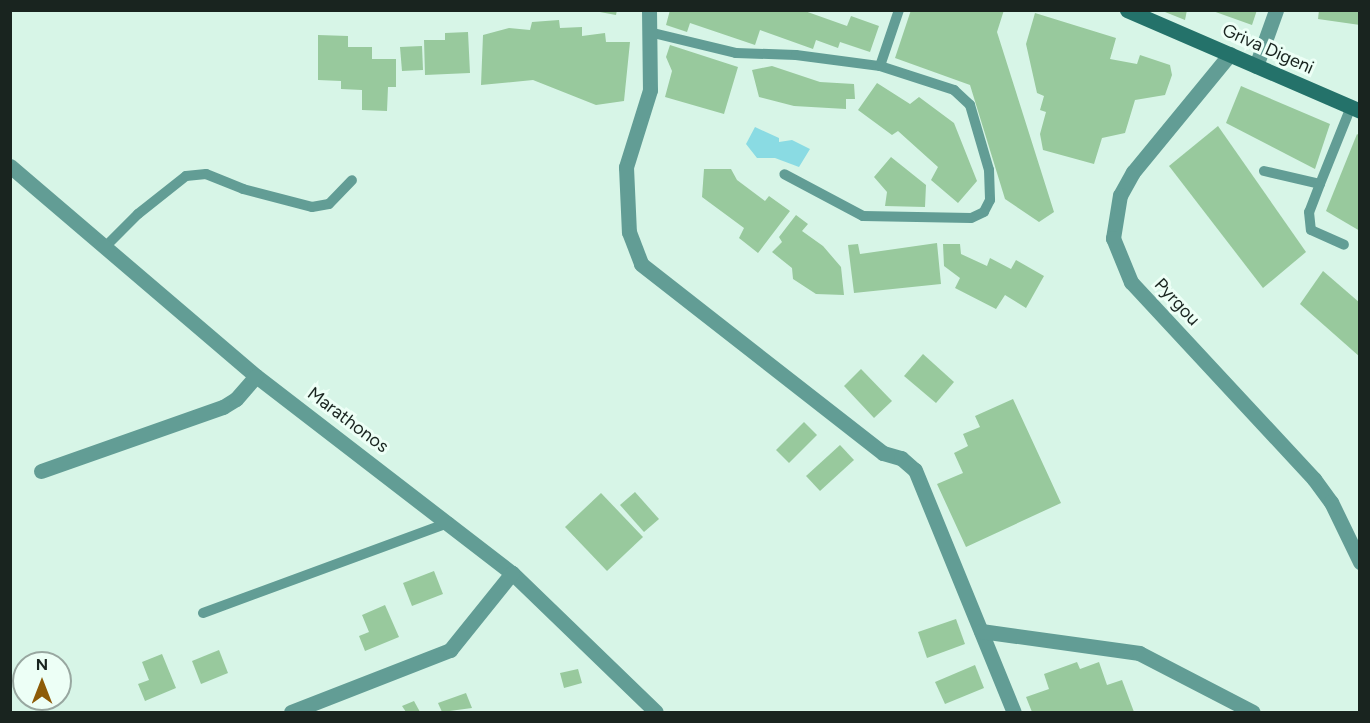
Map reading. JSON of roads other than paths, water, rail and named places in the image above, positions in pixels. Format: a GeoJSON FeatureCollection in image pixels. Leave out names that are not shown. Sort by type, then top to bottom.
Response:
{"type":"FeatureCollection","features":[{"type":"Feature","properties":{"kind":"main road","name":"Griva Digeni"},"geometry":{"type":"LineString","coordinates":[[1127,10],[1355,109]]}},
{"type":"Feature","properties":{"kind":"street"},"geometry":{"type":"LineString","coordinates":[[649,10],[650,90],[626,167],[629,232],[641,264],[883,453],[901,458],[915,470],[1014,712]]}},
{"type":"Feature","properties":{"kind":"street"},"geometry":{"type":"LineString","coordinates":[[1256,66],[1276,10]]}},
{"type":"Feature","properties":{"kind":"street","name":"Pyrgou"},"geometry":{"type":"LineString","coordinates":[[1230,54],[1133,172],[1120,195],[1113,238],[1131,282],[1314,479],[1330,502],[1359,562]]}},
{"type":"Feature","properties":{"kind":"street","name":"Marathonos"},"geometry":{"type":"LineString","coordinates":[[10,166],[256,376],[450,522],[512,573],[656,712]]}},
{"type":"Feature","properties":{"kind":"street"},"geometry":{"type":"LineString","coordinates":[[41,471],[223,407],[236,399],[256,376]]}},
{"type":"Feature","properties":{"kind":"street"},"geometry":{"type":"LineString","coordinates":[[291,712],[436,658],[450,650],[512,573]]}},
{"type":"Feature","properties":{"kind":"street"},"geometry":{"type":"LineString","coordinates":[[981,632],[1139,653],[1253,712]]}},
{"type":"Feature","properties":{"kind":"lane"},"geometry":{"type":"LineString","coordinates":[[880,66],[899,10]]}},
{"type":"Feature","properties":{"kind":"lane"},"geometry":{"type":"LineString","coordinates":[[649,32],[736,53],[796,54],[880,66],[954,90],[970,105],[989,170],[990,200],[984,212],[971,218],[863,216],[784,174]]}},
{"type":"Feature","properties":{"kind":"lane"},"geometry":{"type":"LineString","coordinates":[[1344,245],[1311,230],[1309,212],[1355,109]]}},
{"type":"Feature","properties":{"kind":"lane"},"geometry":{"type":"LineString","coordinates":[[1264,171],[1320,184]]}},
{"type":"Feature","properties":{"kind":"lane"},"geometry":{"type":"LineString","coordinates":[[104,248],[138,214],[186,176],[206,174],[243,189],[312,207],[329,204],[352,180]]}},
{"type":"Feature","properties":{"kind":"lane"},"geometry":{"type":"LineString","coordinates":[[203,612],[450,522]]}},
{"type":"Feature","properties":{"kind":"water"},"geometry":{"type":"Polygon","coordinates":[[[755,127],[779,138],[779,142],[792,140],[810,149],[799,167],[775,158],[757,158],[746,144],[755,127]]]}}]}
